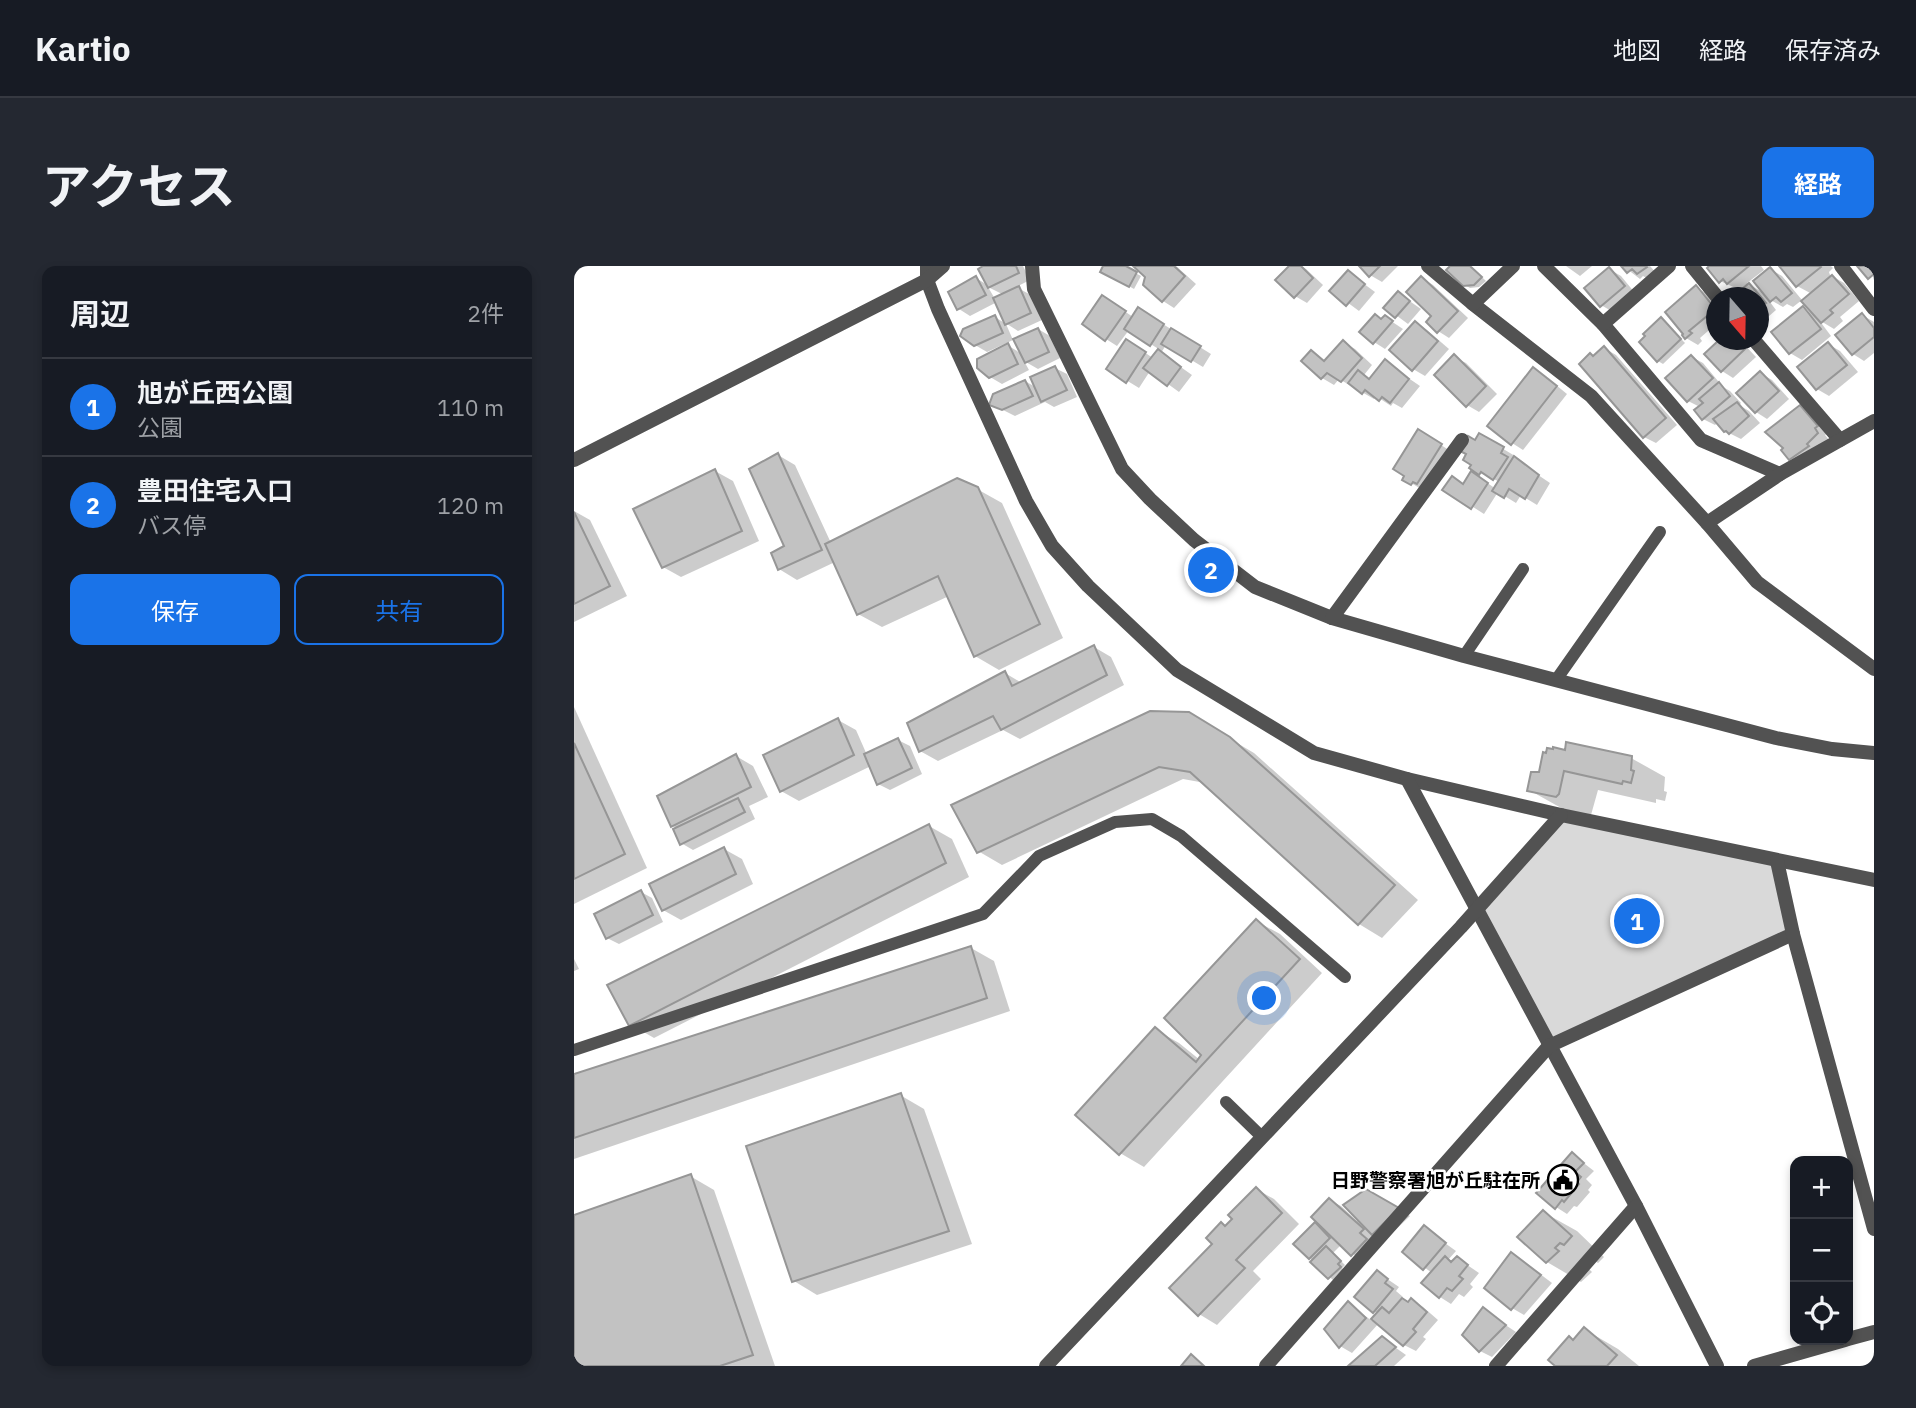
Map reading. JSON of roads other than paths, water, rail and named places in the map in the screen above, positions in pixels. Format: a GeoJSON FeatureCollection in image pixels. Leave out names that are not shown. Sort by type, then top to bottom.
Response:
{"type":"FeatureCollection","features":[{"type":"Feature","properties":{"kind":"street"},"geometry":{"type":"LineString","coordinates":[[574,460],[943,266]]}},
{"type":"Feature","properties":{"kind":"street"},"geometry":{"type":"LineString","coordinates":[[1032,266],[1034,289],[1122,469],[1194,540],[1255,587],[1332,618],[1464,656],[1776,738],[1832,749],[1874,753]]}},
{"type":"Feature","properties":{"kind":"street"},"geometry":{"type":"LineString","coordinates":[[1428,266],[1591,396],[1757,582],[1874,669]]}},
{"type":"Feature","properties":{"kind":"street"},"geometry":{"type":"LineString","coordinates":[[1473,304],[1513,266]]}},
{"type":"Feature","properties":{"kind":"street"},"geometry":{"type":"LineString","coordinates":[[1545,266],[1603,324],[1701,440],[1780,474]]}},
{"type":"Feature","properties":{"kind":"street"},"geometry":{"type":"LineString","coordinates":[[1603,324],[1669,266]]}},
{"type":"Feature","properties":{"kind":"street"},"geometry":{"type":"LineString","coordinates":[[1692,266],[1709,287]]}},
{"type":"Feature","properties":{"kind":"street"},"geometry":{"type":"LineString","coordinates":[[1842,266],[1874,309]]}},
{"type":"Feature","properties":{"kind":"street"},"geometry":{"type":"LineString","coordinates":[[927,273],[1026,501],[1052,545],[1088,586],[1177,670],[1314,753],[1408,779],[1561,815],[1874,880]]}},
{"type":"Feature","properties":{"kind":"street"},"geometry":{"type":"LineString","coordinates":[[1763,350],[1840,440]]}},
{"type":"Feature","properties":{"kind":"street"},"geometry":{"type":"LineString","coordinates":[[1707,523],[1780,474],[1874,421]]}},
{"type":"Feature","properties":{"kind":"street"},"geometry":{"type":"LineString","coordinates":[[1332,618],[1462,440]]}},
{"type":"Feature","properties":{"kind":"street"},"geometry":{"type":"LineString","coordinates":[[1408,779],[1636,1206],[1717,1366]]}},
{"type":"Feature","properties":{"kind":"street"},"geometry":{"type":"LineString","coordinates":[[1046,1366],[1477,909],[1561,815]]}},
{"type":"Feature","properties":{"kind":"street"},"geometry":{"type":"LineString","coordinates":[[1777,861],[1793,934],[1874,1229]]}},
{"type":"Feature","properties":{"kind":"street"},"geometry":{"type":"LineString","coordinates":[[1266,1366],[1549,1046],[1793,934]]}},
{"type":"Feature","properties":{"kind":"street"},"geometry":{"type":"LineString","coordinates":[[1496,1366],[1636,1206]]}},
{"type":"Feature","properties":{"kind":"street"},"geometry":{"type":"LineString","coordinates":[[1853,1337],[1874,1332]]}},
{"type":"Feature","properties":{"kind":"street"},"geometry":{"type":"LineString","coordinates":[[1754,1366],[1826,1345]]}},
{"type":"Feature","properties":{"kind":"lane"},"geometry":{"type":"LineString","coordinates":[[1556,680],[1660,532]]}},
{"type":"Feature","properties":{"kind":"lane"},"geometry":{"type":"LineString","coordinates":[[1464,656],[1523,569]]}},
{"type":"Feature","properties":{"kind":"lane"},"geometry":{"type":"LineString","coordinates":[[574,1050],[983,914],[1039,856],[1115,822],[1153,819],[1181,836],[1345,977]]}},
{"type":"Feature","properties":{"kind":"lane"},"geometry":{"type":"LineString","coordinates":[[1226,1102],[1262,1137]]}},
{"type":"Feature","properties":{"kind":"place","name":"豊田住宅入口"},"geometry":{"type":"Point","coordinates":[1211,570]}},
{"type":"Feature","properties":{"kind":"place","name":"旭が丘西公園"},"geometry":{"type":"Point","coordinates":[1637,921]}},
{"type":"Feature","properties":{"kind":"place","name":"日野警察署旭が丘駐在所"},"geometry":{"type":"Point","coordinates":[1563,1180]}}]}
